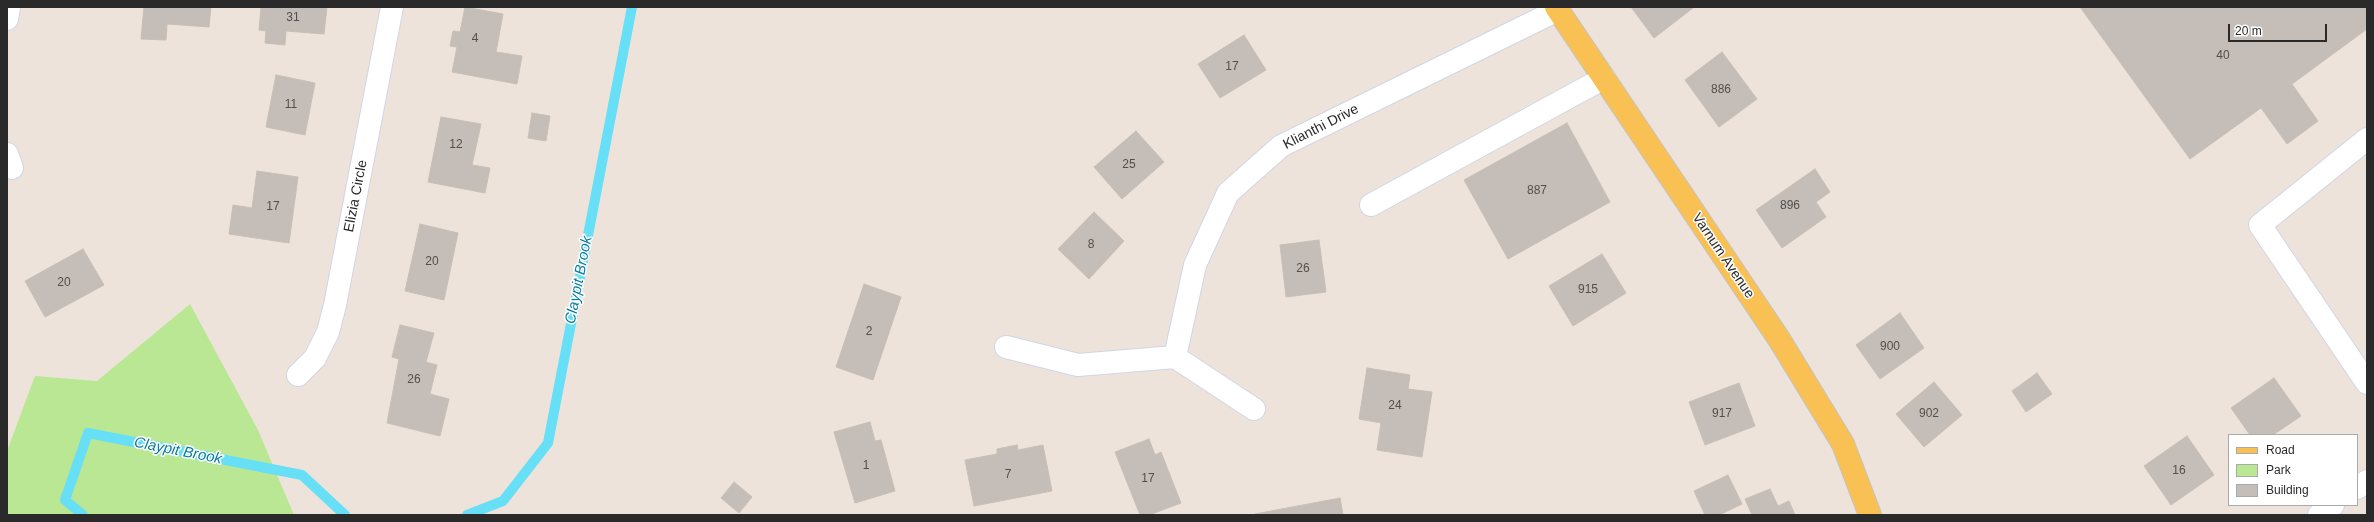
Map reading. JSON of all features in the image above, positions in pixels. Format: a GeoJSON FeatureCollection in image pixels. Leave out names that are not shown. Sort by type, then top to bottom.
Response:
{"type":"FeatureCollection","features":[{"type":"Feature","properties":{"kind":"main road","name":"Varnum Avenue"},"geometry":{"type":"LineString","coordinates":[[1557,8],[1779,339],[1843,444],[1870,515]]}},
{"type":"Feature","properties":{"kind":"street"},"geometry":{"type":"LineString","coordinates":[[7,19],[9,7]]}},
{"type":"Feature","properties":{"kind":"street","name":"Elizia Circle"},"geometry":{"type":"LineString","coordinates":[[298,375],[315,358],[328,332],[335,306],[392,7]]}},
{"type":"Feature","properties":{"kind":"street","name":"Klianthi Drive"},"geometry":{"type":"LineString","coordinates":[[1175,357],[1195,265],[1228,193],[1281,146],[1557,8]]}},
{"type":"Feature","properties":{"kind":"street"},"geometry":{"type":"LineString","coordinates":[[1371,206],[1604,78]]}},
{"type":"Feature","properties":{"kind":"street"},"geometry":{"type":"LineString","coordinates":[[2367,139],[2260,225],[2367,383]]}},
{"type":"Feature","properties":{"kind":"street"},"geometry":{"type":"LineString","coordinates":[[1006,347],[1078,365],[1175,357],[1254,409]]}},
{"type":"Feature","properties":{"kind":"street"},"geometry":{"type":"LineString","coordinates":[[2358,487],[2367,481]]}},
{"type":"Feature","properties":{"kind":"street"},"geometry":{"type":"LineString","coordinates":[[2319,515],[2332,506]]}},
{"type":"Feature","properties":{"kind":"green space"},"geometry":{"type":"Polygon","coordinates":[[[190,304],[258,430],[294,515],[7,515],[7,451],[35,376],[97,381],[190,304]]]}},
{"type":"Feature","properties":{"kind":"building"},"geometry":{"type":"Polygon","coordinates":[[[144,7],[211,7],[209,27],[167,24],[166,40],[141,39],[144,7]]]}},
{"type":"Feature","properties":{"kind":"building"},"geometry":{"type":"Polygon","coordinates":[[[261,7],[327,7],[324,34],[286,31],[285,45],[265,43],[266,31],[259,30],[261,7]]]}},
{"type":"Feature","properties":{"kind":"building"},"geometry":{"type":"Polygon","coordinates":[[[465,7],[503,14],[496,52],[522,56],[517,84],[452,72],[457,47],[450,46],[453,31],[460,32],[465,7]]]}},
{"type":"Feature","properties":{"kind":"building"},"geometry":{"type":"Polygon","coordinates":[[[1631,7],[1692,7],[1693,8],[1654,38],[1631,7]]]}},
{"type":"Feature","properties":{"kind":"building"},"geometry":{"type":"Polygon","coordinates":[[[2080,7],[2367,7],[2367,29],[2292,84],[2318,121],[2287,144],[2261,108],[2190,159],[2080,7]]]}},
{"type":"Feature","properties":{"kind":"building"},"geometry":{"type":"Polygon","coordinates":[[[1244,35],[1266,70],[1220,98],[1198,64],[1244,35]]]}},
{"type":"Feature","properties":{"kind":"building"},"geometry":{"type":"Polygon","coordinates":[[[1722,52],[1757,99],[1719,127],[1685,80],[1722,52]]]}},
{"type":"Feature","properties":{"kind":"building"},"geometry":{"type":"Polygon","coordinates":[[[276,75],[315,83],[305,135],[266,127],[276,75]]]}},
{"type":"Feature","properties":{"kind":"building"},"geometry":{"type":"Polygon","coordinates":[[[532,113],[550,116],[546,141],[528,138],[532,113]]]}},
{"type":"Feature","properties":{"kind":"building"},"geometry":{"type":"Polygon","coordinates":[[[441,117],[481,124],[472,165],[490,168],[485,193],[428,182],[441,117]]]}},
{"type":"Feature","properties":{"kind":"building"},"geometry":{"type":"Polygon","coordinates":[[[1567,123],[1610,202],[1508,259],[1464,180],[1567,123]]]}},
{"type":"Feature","properties":{"kind":"building"},"geometry":{"type":"Polygon","coordinates":[[[1136,131],[1164,162],[1122,199],[1094,167],[1136,131]]]}},
{"type":"Feature","properties":{"kind":"building"},"geometry":{"type":"Polygon","coordinates":[[[1815,169],[1830,192],[1816,202],[1826,217],[1782,248],[1756,210],[1815,169]]]}},
{"type":"Feature","properties":{"kind":"building"},"geometry":{"type":"Polygon","coordinates":[[[257,171],[298,177],[289,243],[229,234],[233,205],[252,208],[257,171]]]}},
{"type":"Feature","properties":{"kind":"building"},"geometry":{"type":"Polygon","coordinates":[[[1094,212],[1124,241],[1089,279],[1058,249],[1094,212]]]}},
{"type":"Feature","properties":{"kind":"building"},"geometry":{"type":"Polygon","coordinates":[[[420,224],[458,233],[444,300],[405,291],[420,224]]]}},
{"type":"Feature","properties":{"kind":"building"},"geometry":{"type":"Polygon","coordinates":[[[1319,240],[1326,292],[1286,297],[1280,245],[1319,240]]]}},
{"type":"Feature","properties":{"kind":"building"},"geometry":{"type":"Polygon","coordinates":[[[83,249],[104,285],[45,317],[25,281],[83,249]]]}},
{"type":"Feature","properties":{"kind":"building"},"geometry":{"type":"Polygon","coordinates":[[[1602,254],[1626,293],[1573,326],[1549,286],[1602,254]]]}},
{"type":"Feature","properties":{"kind":"building"},"geometry":{"type":"Polygon","coordinates":[[[864,284],[901,297],[873,380],[836,367],[864,284]]]}},
{"type":"Feature","properties":{"kind":"building"},"geometry":{"type":"Polygon","coordinates":[[[1900,313],[1924,348],[1880,379],[1856,345],[1900,313]]]}},
{"type":"Feature","properties":{"kind":"building"},"geometry":{"type":"Polygon","coordinates":[[[400,325],[434,333],[426,362],[437,365],[430,394],[449,399],[440,436],[387,423],[399,359],[392,357],[400,325]]]}},
{"type":"Feature","properties":{"kind":"building"},"geometry":{"type":"Polygon","coordinates":[[[1367,368],[1410,375],[1408,389],[1432,392],[1422,457],[1377,450],[1381,423],[1359,419],[1367,368]]]}},
{"type":"Feature","properties":{"kind":"building"},"geometry":{"type":"Polygon","coordinates":[[[2037,373],[2052,394],[2026,412],[2012,391],[2037,373]]]}},
{"type":"Feature","properties":{"kind":"building"},"geometry":{"type":"Polygon","coordinates":[[[2274,378],[2301,416],[2274,434],[2249,434],[2231,408],[2274,378]]]}},
{"type":"Feature","properties":{"kind":"building"},"geometry":{"type":"Polygon","coordinates":[[[1934,382],[1962,415],[1924,447],[1896,414],[1934,382]]]}},
{"type":"Feature","properties":{"kind":"building"},"geometry":{"type":"Polygon","coordinates":[[[1739,383],[1755,426],[1705,445],[1689,402],[1739,383]]]}},
{"type":"Feature","properties":{"kind":"building"},"geometry":{"type":"Polygon","coordinates":[[[870,422],[875,441],[881,440],[895,491],[855,503],[834,432],[870,422]]]}},
{"type":"Feature","properties":{"kind":"building"},"geometry":{"type":"Polygon","coordinates":[[[2187,436],[2214,475],[2171,505],[2144,466],[2187,436]]]}},
{"type":"Feature","properties":{"kind":"building"},"geometry":{"type":"Polygon","coordinates":[[[1149,439],[1155,455],[1161,452],[1181,503],[1149,515],[1140,515],[1115,452],[1149,439]]]}},
{"type":"Feature","properties":{"kind":"building"},"geometry":{"type":"Polygon","coordinates":[[[1017,445],[1018,450],[1043,445],[1052,491],[974,506],[965,460],[997,454],[997,449],[1017,445]]]}},
{"type":"Feature","properties":{"kind":"building"},"geometry":{"type":"Polygon","coordinates":[[[1728,475],[1742,504],[1719,515],[1705,515],[1694,491],[1728,475]]]}},
{"type":"Feature","properties":{"kind":"building"},"geometry":{"type":"Polygon","coordinates":[[[734,482],[752,497],[739,513],[721,498],[734,482]]]}},
{"type":"Feature","properties":{"kind":"building"},"geometry":{"type":"Polygon","coordinates":[[[1770,489],[1778,506],[1789,501],[1795,515],[1752,515],[1745,499],[1770,489]]]}},
{"type":"Feature","properties":{"kind":"building"},"geometry":{"type":"Polygon","coordinates":[[[1340,498],[1343,515],[1255,514],[1340,498]]]}},
{"type":"Feature","properties":{"kind":"waterway","name":"Claypit Brook"},"geometry":{"type":"LineString","coordinates":[[467,515],[503,501],[548,443],[632,7]]}},
{"type":"Feature","properties":{"kind":"waterway","name":"Claypit Brook"},"geometry":{"type":"LineString","coordinates":[[83,515],[65,500],[88,433],[302,475],[345,515]]}}]}
